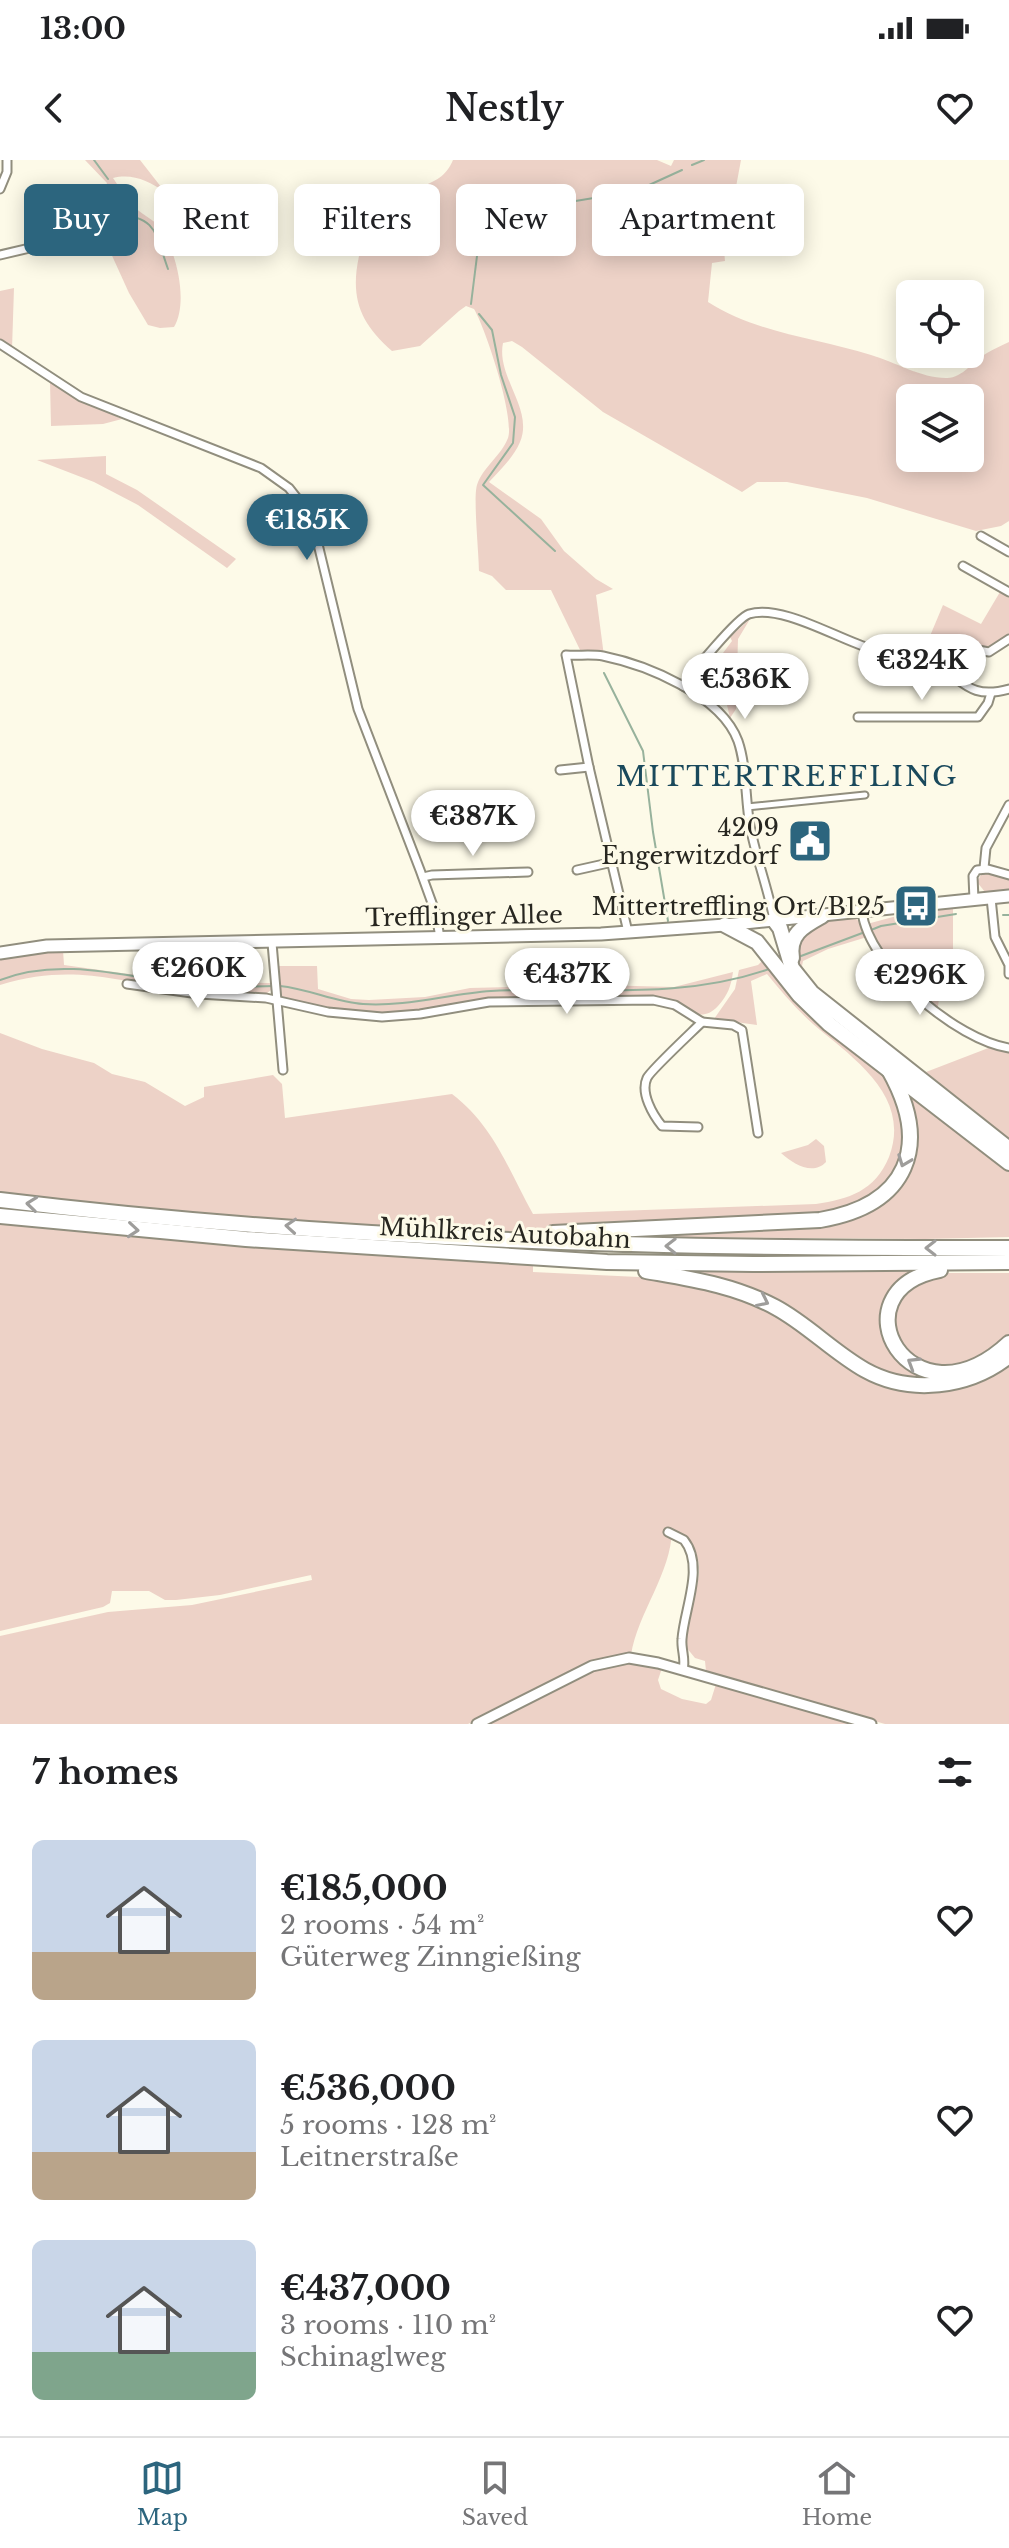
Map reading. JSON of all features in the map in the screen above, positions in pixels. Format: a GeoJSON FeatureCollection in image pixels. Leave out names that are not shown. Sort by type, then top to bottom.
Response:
{"type":"FeatureCollection","features":[{"type":"Feature","properties":{"kind":"highway"},"geometry":{"type":"LineString","coordinates":[[799,977],[791,949],[794,937],[804,926],[822,916]]}},
{"type":"Feature","properties":{"kind":"highway"},"geometry":{"type":"LineString","coordinates":[[774,920],[769,934],[774,960]]}},
{"type":"Feature","properties":{"kind":"highway"},"geometry":{"type":"LineString","coordinates":[[774,920],[780,928],[787,959],[799,977],[832,1011],[1006,1145]]}},
{"type":"Feature","properties":{"kind":"highway"},"geometry":{"type":"LineString","coordinates":[[725,925],[757,942],[813,1010],[1009,1163]]}},
{"type":"Feature","properties":{"kind":"highway"},"geometry":{"type":"LineString","coordinates":[[496,1239],[820,1220],[856,1212],[870,1205],[893,1183],[910,1146],[907,1106],[889,1070]]}},
{"type":"Feature","properties":{"kind":"highway","name":"Mühlkreis Autobahn"},"geometry":{"type":"LineString","coordinates":[[0,1200],[235,1222],[496,1239],[670,1246],[1009,1248]]}},
{"type":"Feature","properties":{"kind":"highway","name":"Mühlkreis Autobahn"},"geometry":{"type":"LineString","coordinates":[[0,1216],[246,1239],[607,1262],[1009,1262]]}},
{"type":"Feature","properties":{"kind":"highway"},"geometry":{"type":"LineString","coordinates":[[607,1262],[717,1284],[751,1295],[777,1308],[865,1370],[897,1382],[931,1385],[961,1380],[1009,1356]]}},
{"type":"Feature","properties":{"kind":"highway"},"geometry":{"type":"LineString","coordinates":[[965,1263],[926,1272],[901,1287],[889,1312],[889,1330],[896,1350],[921,1370],[946,1373],[975,1365],[1009,1343]]}},
{"type":"Feature","properties":{"kind":"main road","name":"Trefflinger Allee"},"geometry":{"type":"LineString","coordinates":[[0,953],[47,946],[272,943],[628,932],[822,916],[863,918],[1009,896]]}},
{"type":"Feature","properties":{"kind":"street"},"geometry":{"type":"LineString","coordinates":[[0,189],[7,172],[7,160]]}},
{"type":"Feature","properties":{"kind":"street"},"geometry":{"type":"LineString","coordinates":[[0,255],[24,249]]}},
{"type":"Feature","properties":{"kind":"street"},"geometry":{"type":"LineString","coordinates":[[0,344],[81,397],[261,468],[289,488],[300,502],[317,540],[365,731],[423,877],[440,936]]}},
{"type":"Feature","properties":{"kind":"street"},"geometry":{"type":"LineString","coordinates":[[981,536],[1009,552]]}},
{"type":"Feature","properties":{"kind":"street"},"geometry":{"type":"LineString","coordinates":[[963,566],[1009,592]]}},
{"type":"Feature","properties":{"kind":"street"},"geometry":{"type":"LineString","coordinates":[[683,686],[746,616],[775,615],[872,649],[930,662],[959,683],[991,693],[1009,689]]}},
{"type":"Feature","properties":{"kind":"street"},"geometry":{"type":"LineString","coordinates":[[930,662],[941,646],[989,652],[1009,639]]}},
{"type":"Feature","properties":{"kind":"street"},"geometry":{"type":"LineString","coordinates":[[628,932],[566,655],[600,656],[649,670],[683,686],[716,712],[733,731],[740,751],[753,841],[774,920]]}},
{"type":"Feature","properties":{"kind":"street"},"geometry":{"type":"LineString","coordinates":[[858,717],[978,717],[991,693]]}},
{"type":"Feature","properties":{"kind":"street"},"geometry":{"type":"LineString","coordinates":[[560,770],[589,767]]}},
{"type":"Feature","properties":{"kind":"street"},"geometry":{"type":"LineString","coordinates":[[747,807],[865,795]]}},
{"type":"Feature","properties":{"kind":"street"},"geometry":{"type":"LineString","coordinates":[[984,868],[986,848],[1009,805]]}},
{"type":"Feature","properties":{"kind":"street"},"geometry":{"type":"LineString","coordinates":[[577,870],[613,862]]}},
{"type":"Feature","properties":{"kind":"street"},"geometry":{"type":"LineString","coordinates":[[974,900],[973,876],[977,870],[984,868],[1009,875]]}},
{"type":"Feature","properties":{"kind":"street"},"geometry":{"type":"LineString","coordinates":[[423,877],[528,872]]}},
{"type":"Feature","properties":{"kind":"street"},"geometry":{"type":"LineString","coordinates":[[991,898],[996,942],[1009,965],[1009,974]]}},
{"type":"Feature","properties":{"kind":"street"},"geometry":{"type":"LineString","coordinates":[[863,918],[877,950],[920,998],[982,1041],[1009,1048]]}},
{"type":"Feature","properties":{"kind":"street"},"geometry":{"type":"LineString","coordinates":[[272,943],[283,1070]]}},
{"type":"Feature","properties":{"kind":"street"},"geometry":{"type":"LineString","coordinates":[[127,984],[179,992],[276,997],[345,1015],[382,1017],[489,1002],[653,1000],[675,1005],[702,1022],[733,1025],[742,1030],[758,1133]]}},
{"type":"Feature","properties":{"kind":"street"},"geometry":{"type":"LineString","coordinates":[[698,1127],[662,1126],[652,1113],[646,1082],[653,1070],[702,1022]]}},
{"type":"Feature","properties":{"kind":"street"},"geometry":{"type":"LineString","coordinates":[[668,1532],[684,1540],[693,1560],[682,1641],[686,1661],[683,1670]]}},
{"type":"Feature","properties":{"kind":"street"},"geometry":{"type":"LineString","coordinates":[[477,1724],[579,1671],[616,1659],[643,1660],[683,1670],[871,1724]]}},
{"type":"Feature","properties":{"kind":"shaded area"},"geometry":{"type":"Polygon","coordinates":[[[85,160],[140,160],[159,184],[127,177],[113,178],[117,184],[107,183],[85,160]]]}},
{"type":"Feature","properties":{"kind":"shaded area"},"geometry":{"type":"Polygon","coordinates":[[[453,160],[657,160],[671,166],[674,160],[741,160],[737,184],[592,184],[592,256],[725,256],[725,261],[712,263],[708,302],[766,328],[871,355],[896,365],[896,368],[937,377],[952,378],[968,368],[984,368],[984,355],[1009,342],[1009,521],[1001,526],[976,531],[867,498],[787,482],[757,482],[742,492],[603,412],[522,347],[512,341],[503,343],[502,356],[519,405],[523,430],[514,453],[489,482],[541,519],[564,551],[596,579],[613,589],[596,595],[604,656],[582,654],[551,590],[506,590],[492,576],[479,571],[477,485],[505,444],[509,428],[498,374],[474,309],[466,306],[420,346],[392,351],[372,330],[360,309],[356,285],[359,256],[440,256],[440,184],[427,184],[447,171],[453,160]]]}},
{"type":"Feature","properties":{"kind":"shaded area"},"geometry":{"type":"Polygon","coordinates":[[[138,211],[154,222],[154,256],[173,256],[176,263],[180,304],[174,327],[148,325],[112,256],[138,256],[138,211]]]}},
{"type":"Feature","properties":{"kind":"shaded area"},"geometry":{"type":"Polygon","coordinates":[[[14,288],[12,349],[0,341],[0,291],[14,288]]]}},
{"type":"Feature","properties":{"kind":"shaded area"},"geometry":{"type":"Polygon","coordinates":[[[50,382],[70,395],[122,419],[103,424],[51,426],[50,382]]]}},
{"type":"Feature","properties":{"kind":"shaded area"},"geometry":{"type":"Polygon","coordinates":[[[106,456],[106,474],[137,490],[236,559],[227,568],[138,505],[94,482],[37,460],[106,456]]]}},
{"type":"Feature","properties":{"kind":"shaded area"},"geometry":{"type":"Polygon","coordinates":[[[1000,592],[1009,597],[1009,634],[987,649],[950,642],[922,655],[943,605],[981,624],[1000,592]]]}},
{"type":"Feature","properties":{"kind":"shaded area"},"geometry":{"type":"Polygon","coordinates":[[[750,619],[738,639],[736,709],[730,718],[727,705],[702,681],[732,641],[730,637],[750,619]]]}},
{"type":"Feature","properties":{"kind":"shaded area"},"geometry":{"type":"Polygon","coordinates":[[[982,873],[1009,880],[1009,892],[985,892],[977,882],[982,873]]]}},
{"type":"Feature","properties":{"kind":"shaded area"},"geometry":{"type":"Polygon","coordinates":[[[953,908],[953,966],[968,967],[969,978],[941,980],[938,1007],[916,991],[897,970],[867,924],[904,914],[953,908]]]}},
{"type":"Feature","properties":{"kind":"shaded area"},"geometry":{"type":"Polygon","coordinates":[[[855,918],[861,923],[867,937],[828,949],[803,961],[802,966],[825,996],[910,1059],[839,1011],[821,994],[807,977],[798,960],[795,944],[806,930],[820,923],[855,918]]]}},
{"type":"Feature","properties":{"kind":"shaded area"},"geometry":{"type":"Polygon","coordinates":[[[63,950],[64,965],[186,982],[271,983],[271,990],[266,994],[195,991],[86,975],[46,976],[0,985],[0,959],[18,954],[63,950]]]}},
{"type":"Feature","properties":{"kind":"shaded area"},"geometry":{"type":"Polygon","coordinates":[[[765,958],[895,1086],[906,1138],[894,1176],[866,1202],[814,1216],[533,1229],[533,1272],[660,1278],[753,1300],[908,1388],[1009,1362],[1009,1724],[885,1724],[711,1674],[706,1671],[705,1661],[695,1658],[686,1647],[698,1582],[696,1553],[688,1540],[672,1530],[666,1562],[640,1624],[631,1655],[587,1664],[468,1724],[0,1724],[0,1636],[108,1612],[192,1605],[312,1580],[311,1575],[220,1595],[176,1600],[165,1600],[149,1591],[112,1591],[110,1603],[103,1607],[0,1631],[0,1033],[42,1049],[94,1063],[112,1074],[145,1082],[185,1106],[204,1097],[204,1087],[273,1075],[282,1084],[285,1118],[452,1094],[467,1106],[489,1134],[533,1214],[816,1204],[850,1196],[868,1185],[883,1169],[894,1135],[886,1097],[875,1080],[813,1024],[767,974],[751,981],[757,1025],[714,1019],[735,989],[739,970],[758,965],[765,958]]]}},
{"type":"Feature","properties":{"kind":"shaded area"},"geometry":{"type":"Polygon","coordinates":[[[277,966],[317,966],[318,989],[351,999],[369,1000],[425,997],[470,988],[674,987],[733,972],[724,998],[718,1006],[703,1014],[656,998],[476,1001],[393,1013],[333,1010],[284,999],[280,996],[277,966]]]}},
{"type":"Feature","properties":{"kind":"shaded area"},"geometry":{"type":"Polygon","coordinates":[[[991,1047],[1009,1051],[1009,1139],[926,1072],[991,1047]]]}},
{"type":"Feature","properties":{"kind":"shaded area"},"geometry":{"type":"Polygon","coordinates":[[[898,1079],[1009,1167],[1009,1237],[640,1237],[640,1233],[839,1221],[907,1167],[898,1079]]]}},
{"type":"Feature","properties":{"kind":"shaded area"},"geometry":{"type":"Polygon","coordinates":[[[816,1139],[824,1146],[826,1162],[821,1166],[803,1167],[781,1153],[808,1145],[816,1139]]]}},
{"type":"Feature","properties":{"kind":"shaded area"},"geometry":{"type":"Polygon","coordinates":[[[918,1271],[905,1280],[887,1337],[939,1377],[937,1382],[883,1375],[802,1320],[693,1275],[693,1272],[918,1271]]]}},
{"type":"Feature","properties":{"kind":"shaded area"},"geometry":{"type":"Polygon","coordinates":[[[944,1273],[1009,1273],[1009,1339],[985,1357],[945,1371],[905,1355],[891,1321],[903,1290],[944,1273]]]}},
{"type":"Feature","properties":{"kind":"shaded area"},"geometry":{"type":"Polygon","coordinates":[[[631,1663],[662,1668],[658,1680],[661,1689],[682,1699],[706,1704],[711,1700],[716,1684],[853,1724],[485,1724],[590,1671],[631,1663]]]}},
{"type":"Feature","properties":{"kind":"waterway"},"geometry":{"type":"LineString","coordinates":[[94,160],[108,179]]}},
{"type":"Feature","properties":{"kind":"waterway"},"geometry":{"type":"LineString","coordinates":[[692,165],[704,160]]}},
{"type":"Feature","properties":{"kind":"waterway"},"geometry":{"type":"LineString","coordinates":[[471,304],[480,232],[515,211],[636,191],[682,170]]}},
{"type":"Feature","properties":{"kind":"waterway"},"geometry":{"type":"LineString","coordinates":[[138,218],[153,229],[168,269]]}},
{"type":"Feature","properties":{"kind":"waterway"},"geometry":{"type":"LineString","coordinates":[[479,314],[492,330],[501,375],[515,417],[513,443],[483,485],[555,551]]}},
{"type":"Feature","properties":{"kind":"waterway"},"geometry":{"type":"LineString","coordinates":[[604,673],[643,751],[668,921]]}},
{"type":"Feature","properties":{"kind":"waterway"},"geometry":{"type":"LineString","coordinates":[[871,930],[956,914]]}},
{"type":"Feature","properties":{"kind":"waterway"},"geometry":{"type":"LineString","coordinates":[[1003,915],[1009,915]]}},
{"type":"Feature","properties":{"kind":"waterway"},"geometry":{"type":"LineString","coordinates":[[801,956],[865,932]]}},
{"type":"Feature","properties":{"kind":"waterway"},"geometry":{"type":"LineString","coordinates":[[0,980],[51,969],[77,969],[206,987],[274,986]]}},
{"type":"Feature","properties":{"kind":"waterway"},"geometry":{"type":"LineString","coordinates":[[280,986],[353,1003],[379,1004],[491,991],[666,989],[735,979],[769,969]]}},
{"type":"Feature","properties":{"kind":"place","name":"4209 Engerwitzdorf"},"geometry":{"type":"Point","coordinates":[810,841]}},
{"type":"Feature","properties":{"kind":"place","name":"Mittertreffling Ort/B125"},"geometry":{"type":"Point","coordinates":[916,906]}},
{"type":"Feature","properties":{"kind":"district","name":"MITTERTREFFLING"},"geometry":{"type":"Point","coordinates":[787,776]}}]}
